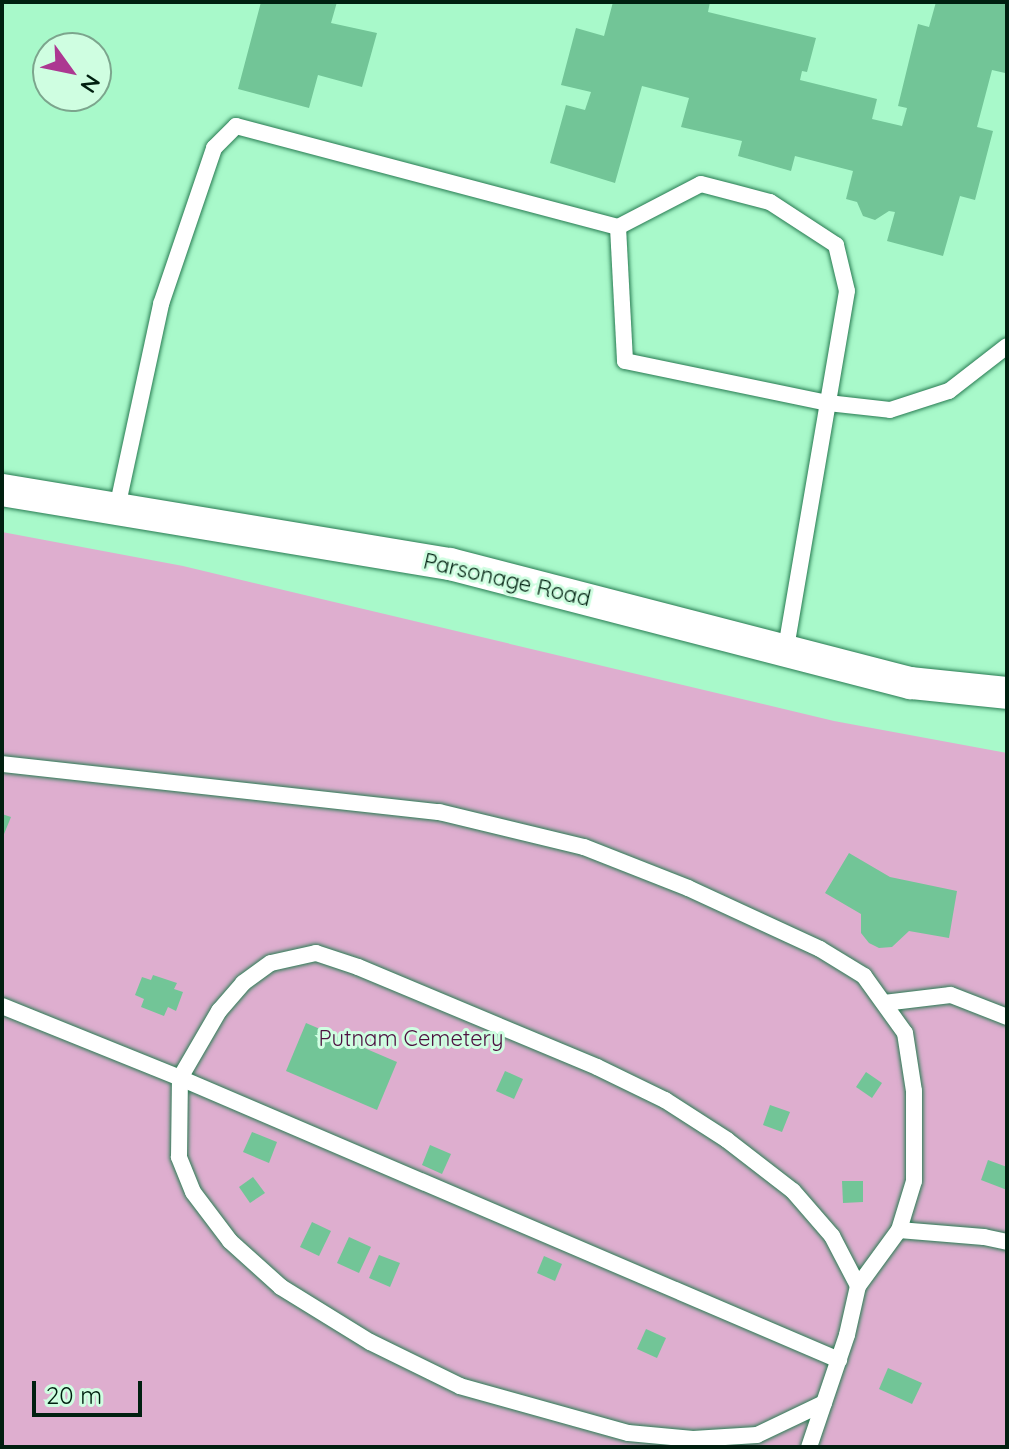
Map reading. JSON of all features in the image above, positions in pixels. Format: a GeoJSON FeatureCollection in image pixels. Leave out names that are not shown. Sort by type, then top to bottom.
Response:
{"type":"FeatureCollection","features":[{"type":"Feature","properties":{"kind":"street","name":"Parsonage Road"},"geometry":{"type":"LineString","coordinates":[[2,490],[450,564],[786,648],[911,683],[1007,693]]}},
{"type":"Feature","properties":{"kind":"lane"},"geometry":{"type":"LineString","coordinates":[[117,508],[161,304],[214,148],[236,126],[618,227],[701,184],[770,202],[836,245],[847,291],[786,648]]}},
{"type":"Feature","properties":{"kind":"lane"},"geometry":{"type":"LineString","coordinates":[[618,227],[625,361],[828,403],[890,410],[949,391],[1007,346]]}},
{"type":"Feature","properties":{"kind":"lane"},"geometry":{"type":"LineString","coordinates":[[2,764],[425,810],[584,847],[688,888],[820,949],[864,976],[905,1033],[914,1091],[914,1181],[899,1230],[858,1286],[839,1360],[809,1447]]}},
{"type":"Feature","properties":{"kind":"lane"},"geometry":{"type":"LineString","coordinates":[[824,1403],[757,1435],[693,1439],[628,1433],[460,1386],[370,1342],[281,1287],[230,1241],[193,1192],[179,1157],[180,1078],[219,1011],[243,983],[271,963],[316,953],[358,967],[597,1067],[665,1100],[727,1140],[793,1191],[832,1236],[858,1286]]}},
{"type":"Feature","properties":{"kind":"lane"},"geometry":{"type":"LineString","coordinates":[[884,1003],[951,995],[1007,1017]]}},
{"type":"Feature","properties":{"kind":"lane"},"geometry":{"type":"LineString","coordinates":[[2,1006],[180,1078],[839,1360]]}},
{"type":"Feature","properties":{"kind":"lane"},"geometry":{"type":"LineString","coordinates":[[899,1230],[984,1237],[1007,1242]]}},
{"type":"Feature","properties":{"kind":"green space","name":"Putnam Cemetery"},"geometry":{"type":"Polygon","coordinates":[[[2,532],[183,566],[834,721],[1007,753],[1007,1447],[2,1447],[2,532]]]}},
{"type":"Feature","properties":{"kind":"building"},"geometry":{"type":"Polygon","coordinates":[[[261,2],[337,2],[331,23],[377,33],[362,87],[318,75],[309,108],[238,89],[261,2]]]}},
{"type":"Feature","properties":{"kind":"building"},"geometry":{"type":"Polygon","coordinates":[[[613,2],[710,2],[708,12],[816,38],[807,72],[802,71],[800,80],[877,99],[872,119],[902,126],[907,108],[898,106],[918,24],[929,27],[936,2],[1007,2],[1007,66],[1005,73],[992,70],[977,127],[993,131],[975,200],[960,196],[943,256],[887,241],[895,212],[889,211],[875,220],[863,216],[857,202],[846,199],[853,171],[795,156],[791,171],[738,156],[742,141],[681,127],[689,98],[642,86],[615,183],[550,163],[566,105],[585,110],[591,92],[561,85],[576,28],[604,36],[613,2]]]}},
{"type":"Feature","properties":{"kind":"building"},"geometry":{"type":"Polygon","coordinates":[[[2,814],[11,817],[2,839],[2,814]]]}},
{"type":"Feature","properties":{"kind":"building"},"geometry":{"type":"Polygon","coordinates":[[[849,853],[890,877],[957,891],[949,938],[909,931],[892,947],[879,948],[869,943],[861,933],[861,914],[825,893],[849,853]]]}},
{"type":"Feature","properties":{"kind":"building"},"geometry":{"type":"Polygon","coordinates":[[[153,975],[177,983],[174,989],[183,992],[176,1011],[168,1007],[164,1016],[141,1007],[144,999],[135,995],[142,977],[151,980],[153,975]]]}},
{"type":"Feature","properties":{"kind":"building"},"geometry":{"type":"Polygon","coordinates":[[[306,1023],[397,1062],[377,1110],[286,1071],[306,1023]]]}},
{"type":"Feature","properties":{"kind":"building"},"geometry":{"type":"Polygon","coordinates":[[[505,1071],[523,1079],[514,1099],[496,1091],[505,1071]]]}},
{"type":"Feature","properties":{"kind":"building"},"geometry":{"type":"Polygon","coordinates":[[[866,1072],[882,1083],[872,1098],[856,1087],[866,1072]]]}},
{"type":"Feature","properties":{"kind":"building"},"geometry":{"type":"Polygon","coordinates":[[[770,1105],[790,1112],[782,1132],[763,1125],[770,1105]]]}},
{"type":"Feature","properties":{"kind":"building"},"geometry":{"type":"Polygon","coordinates":[[[252,1132],[277,1142],[269,1163],[243,1152],[252,1132]]]}},
{"type":"Feature","properties":{"kind":"building"},"geometry":{"type":"Polygon","coordinates":[[[430,1145],[451,1154],[442,1174],[422,1165],[430,1145]]]}},
{"type":"Feature","properties":{"kind":"building"},"geometry":{"type":"Polygon","coordinates":[[[988,1160],[1007,1167],[1007,1190],[981,1180],[988,1160]]]}},
{"type":"Feature","properties":{"kind":"building"},"geometry":{"type":"Polygon","coordinates":[[[253,1177],[265,1193],[250,1203],[239,1187],[253,1177]]]}},
{"type":"Feature","properties":{"kind":"building"},"geometry":{"type":"Polygon","coordinates":[[[842,1181],[863,1181],[863,1202],[843,1203],[842,1181]]]}},
{"type":"Feature","properties":{"kind":"building"},"geometry":{"type":"Polygon","coordinates":[[[312,1222],[331,1231],[319,1256],[300,1247],[312,1222]]]}},
{"type":"Feature","properties":{"kind":"building"},"geometry":{"type":"Polygon","coordinates":[[[349,1237],[371,1247],[359,1273],[337,1263],[349,1237]]]}},
{"type":"Feature","properties":{"kind":"building"},"geometry":{"type":"Polygon","coordinates":[[[379,1255],[400,1263],[390,1287],[369,1278],[379,1255]]]}},
{"type":"Feature","properties":{"kind":"building"},"geometry":{"type":"Polygon","coordinates":[[[544,1256],[562,1264],[555,1281],[537,1273],[544,1256]]]}},
{"type":"Feature","properties":{"kind":"building"},"geometry":{"type":"Polygon","coordinates":[[[646,1329],[666,1338],[657,1358],[637,1349],[646,1329]]]}},
{"type":"Feature","properties":{"kind":"building"},"geometry":{"type":"Polygon","coordinates":[[[888,1368],[922,1383],[912,1404],[879,1389],[888,1368]]]}}]}
